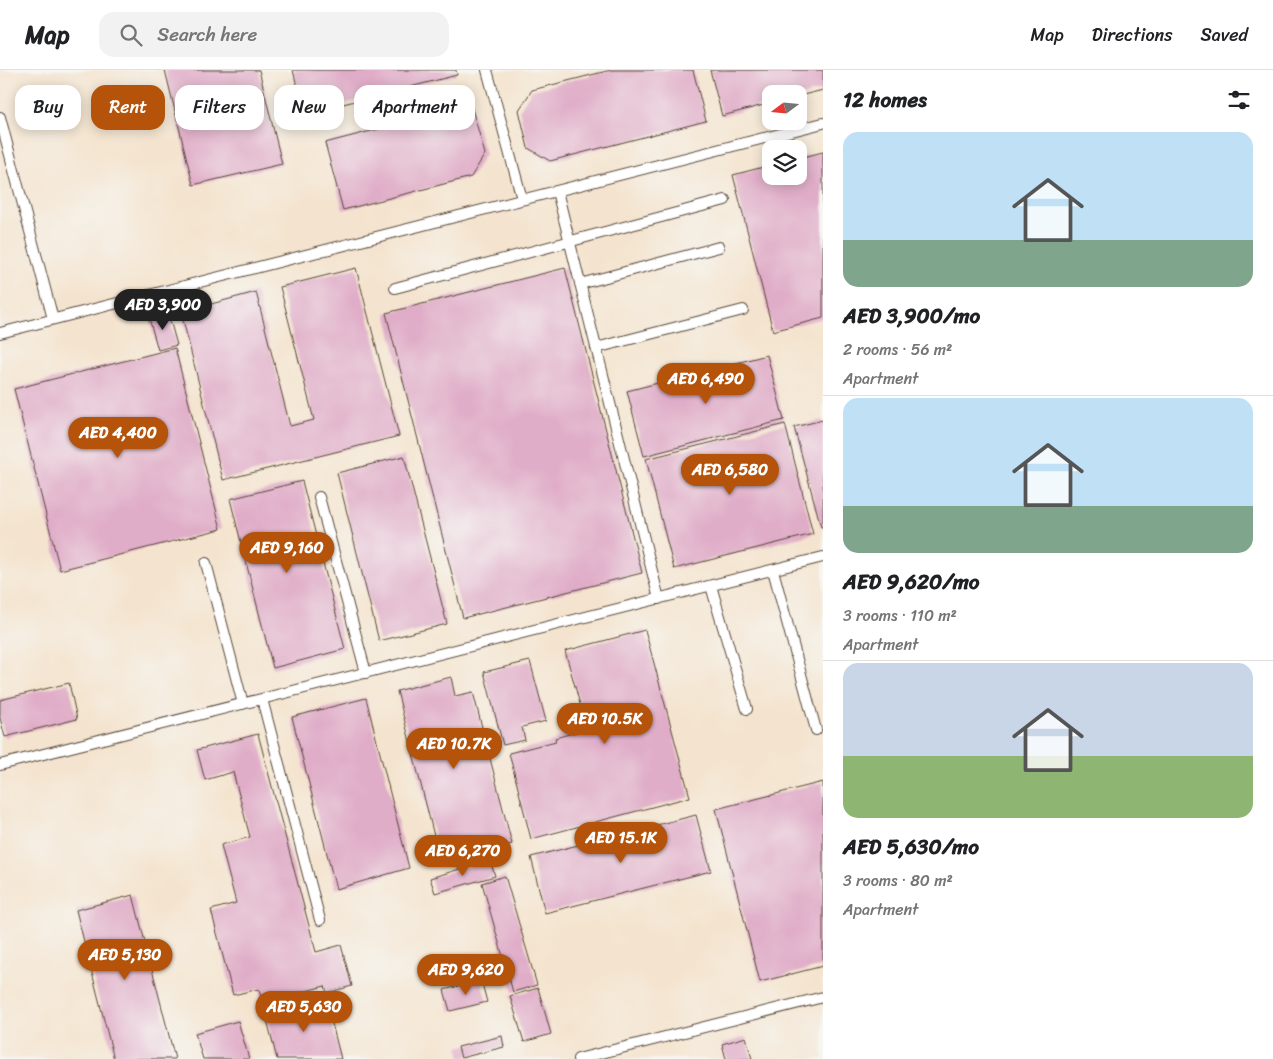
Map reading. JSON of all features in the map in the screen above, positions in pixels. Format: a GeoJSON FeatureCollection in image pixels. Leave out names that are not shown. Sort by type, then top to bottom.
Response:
{"type":"FeatureCollection","features":[{"type":"Feature","properties":{"kind":"lane"},"geometry":{"type":"LineString","coordinates":[[487,70],[522,200]]}},
{"type":"Feature","properties":{"kind":"lane"},"geometry":{"type":"LineString","coordinates":[[0,117],[52,319]]}},
{"type":"Feature","properties":{"kind":"lane"},"geometry":{"type":"LineString","coordinates":[[0,332],[823,123]]}},
{"type":"Feature","properties":{"kind":"lane"},"geometry":{"type":"LineString","coordinates":[[556,191],[659,599]]}},
{"type":"Feature","properties":{"kind":"lane"},"geometry":{"type":"LineString","coordinates":[[395,288],[725,200]]}},
{"type":"Feature","properties":{"kind":"lane"},"geometry":{"type":"LineString","coordinates":[[580,284],[719,247]]}},
{"type":"Feature","properties":{"kind":"lane"},"geometry":{"type":"LineString","coordinates":[[596,348],[743,310]]}},
{"type":"Feature","properties":{"kind":"lane"},"geometry":{"type":"LineString","coordinates":[[319,497],[366,673]]}},
{"type":"Feature","properties":{"kind":"lane"},"geometry":{"type":"LineString","coordinates":[[0,765],[823,557]]}},
{"type":"Feature","properties":{"kind":"lane"},"geometry":{"type":"LineString","coordinates":[[206,563],[243,704]]}},
{"type":"Feature","properties":{"kind":"lane"},"geometry":{"type":"LineString","coordinates":[[773,570],[816,730]]}},
{"type":"Feature","properties":{"kind":"lane"},"geometry":{"type":"LineString","coordinates":[[711,586],[747,709]]}},
{"type":"Feature","properties":{"kind":"lane"},"geometry":{"type":"LineString","coordinates":[[262,699],[320,920]]}},
{"type":"Feature","properties":{"kind":"lane"},"geometry":{"type":"LineString","coordinates":[[578,1059],[823,997]]}},
{"type":"Feature","properties":{"kind":"building"},"geometry":{"type":"Polygon","coordinates":[[[165,70],[259,70],[263,85],[175,85],[175,111],[165,70]]]}},
{"type":"Feature","properties":{"kind":"building"},"geometry":{"type":"Polygon","coordinates":[[[293,70],[456,70],[457,75],[418,85],[354,85],[354,101],[344,104],[344,85],[297,85],[293,70]]]}},
{"type":"Feature","properties":{"kind":"building"},"geometry":{"type":"Polygon","coordinates":[[[611,70],[693,70],[706,121],[550,161],[528,148],[519,110],[532,90],[611,70]]]}},
{"type":"Feature","properties":{"kind":"building"},"geometry":{"type":"Polygon","coordinates":[[[710,70],[823,70],[823,90],[808,94],[808,85],[762,85],[762,105],[722,116],[710,70]]]}},
{"type":"Feature","properties":{"kind":"building"},"geometry":{"type":"Polygon","coordinates":[[[264,90],[282,164],[193,185],[180,130],[264,130],[264,90]]]}},
{"type":"Feature","properties":{"kind":"building"},"geometry":{"type":"Polygon","coordinates":[[[475,119],[485,154],[471,177],[343,210],[325,143],[375,130],[475,130],[475,119]]]}},
{"type":"Feature","properties":{"kind":"building"},"geometry":{"type":"Polygon","coordinates":[[[823,152],[823,318],[773,331],[733,175],[762,167],[762,185],[807,185],[807,156],[823,152]]]}},
{"type":"Feature","properties":{"kind":"building"},"geometry":{"type":"Polygon","coordinates":[[[356,268],[399,436],[223,480],[181,312],[256,292],[290,426],[314,420],[280,287],[356,268]]]}},
{"type":"Feature","properties":{"kind":"building"},"geometry":{"type":"Polygon","coordinates":[[[565,268],[642,573],[463,618],[386,313],[565,268]]]}},
{"type":"Feature","properties":{"kind":"building"},"geometry":{"type":"Polygon","coordinates":[[[168,313],[177,345],[158,350],[149,318],[168,313]]]}},
{"type":"Feature","properties":{"kind":"building"},"geometry":{"type":"Polygon","coordinates":[[[175,348],[221,529],[60,570],[14,389],[175,348]]]}},
{"type":"Feature","properties":{"kind":"building"},"geometry":{"type":"Polygon","coordinates":[[[767,355],[784,420],[644,456],[627,391],[767,355]]]}},
{"type":"Feature","properties":{"kind":"building"},"geometry":{"type":"Polygon","coordinates":[[[823,420],[823,527],[821,527],[794,427],[823,420]]]}},
{"type":"Feature","properties":{"kind":"building"},"geometry":{"type":"Polygon","coordinates":[[[785,424],[813,534],[674,569],[646,459],[785,424]]]}},
{"type":"Feature","properties":{"kind":"building"},"geometry":{"type":"Polygon","coordinates":[[[404,456],[447,624],[379,641],[337,473],[404,456]]]}},
{"type":"Feature","properties":{"kind":"building"},"geometry":{"type":"Polygon","coordinates":[[[302,481],[345,649],[273,668],[230,499],[302,481]]]}},
{"type":"Feature","properties":{"kind":"building"},"geometry":{"type":"Polygon","coordinates":[[[645,630],[690,797],[531,839],[509,753],[556,741],[555,738],[587,729],[565,651],[645,630]]]}},
{"type":"Feature","properties":{"kind":"building"},"geometry":{"type":"Polygon","coordinates":[[[530,661],[546,721],[522,727],[525,740],[503,745],[484,672],[530,661]]]}},
{"type":"Feature","properties":{"kind":"building"},"geometry":{"type":"Polygon","coordinates":[[[451,677],[455,696],[473,692],[512,844],[441,863],[397,691],[451,677]]]}},
{"type":"Feature","properties":{"kind":"building"},"geometry":{"type":"Polygon","coordinates":[[[69,683],[77,719],[5,737],[0,718],[0,700],[69,683]]]}},
{"type":"Feature","properties":{"kind":"building"},"geometry":{"type":"Polygon","coordinates":[[[366,698],[409,868],[336,889],[292,717],[366,698]]]}},
{"type":"Feature","properties":{"kind":"building"},"geometry":{"type":"Polygon","coordinates":[[[258,734],[316,952],[341,945],[352,986],[327,993],[325,986],[262,1002],[259,989],[233,995],[211,910],[236,903],[221,845],[250,837],[233,772],[205,780],[197,750],[258,734]]]}},
{"type":"Feature","properties":{"kind":"building"},"geometry":{"type":"Polygon","coordinates":[[[823,782],[823,966],[760,982],[716,809],[823,782]]]}},
{"type":"Feature","properties":{"kind":"building"},"geometry":{"type":"Polygon","coordinates":[[[696,815],[711,871],[545,913],[531,857],[696,815]]]}},
{"type":"Feature","properties":{"kind":"building"},"geometry":{"type":"Polygon","coordinates":[[[490,860],[495,876],[435,893],[430,878],[490,860]]]}},
{"type":"Feature","properties":{"kind":"building"},"geometry":{"type":"Polygon","coordinates":[[[505,876],[537,985],[513,992],[482,883],[505,876]]]}},
{"type":"Feature","properties":{"kind":"building"},"geometry":{"type":"Polygon","coordinates":[[[133,895],[175,1059],[114,1059],[76,910],[133,895]]]}},
{"type":"Feature","properties":{"kind":"building"},"geometry":{"type":"Polygon","coordinates":[[[481,980],[487,1002],[450,1011],[444,990],[481,980]]]}},
{"type":"Feature","properties":{"kind":"building"},"geometry":{"type":"Polygon","coordinates":[[[538,988],[551,1034],[524,1042],[510,996],[538,988]]]}},
{"type":"Feature","properties":{"kind":"building"},"geometry":{"type":"Polygon","coordinates":[[[326,1000],[341,1059],[277,1059],[266,1016],[326,1000]]]}},
{"type":"Feature","properties":{"kind":"building"},"geometry":{"type":"Polygon","coordinates":[[[238,1021],[249,1059],[203,1059],[195,1033],[238,1021]]]}},
{"type":"Feature","properties":{"kind":"building"},"geometry":{"type":"Polygon","coordinates":[[[502,1036],[504,1047],[461,1058],[458,1047],[502,1036]]]}},
{"type":"Feature","properties":{"kind":"building"},"geometry":{"type":"Polygon","coordinates":[[[746,1037],[752,1059],[726,1059],[722,1044],[746,1037]]]}}]}
